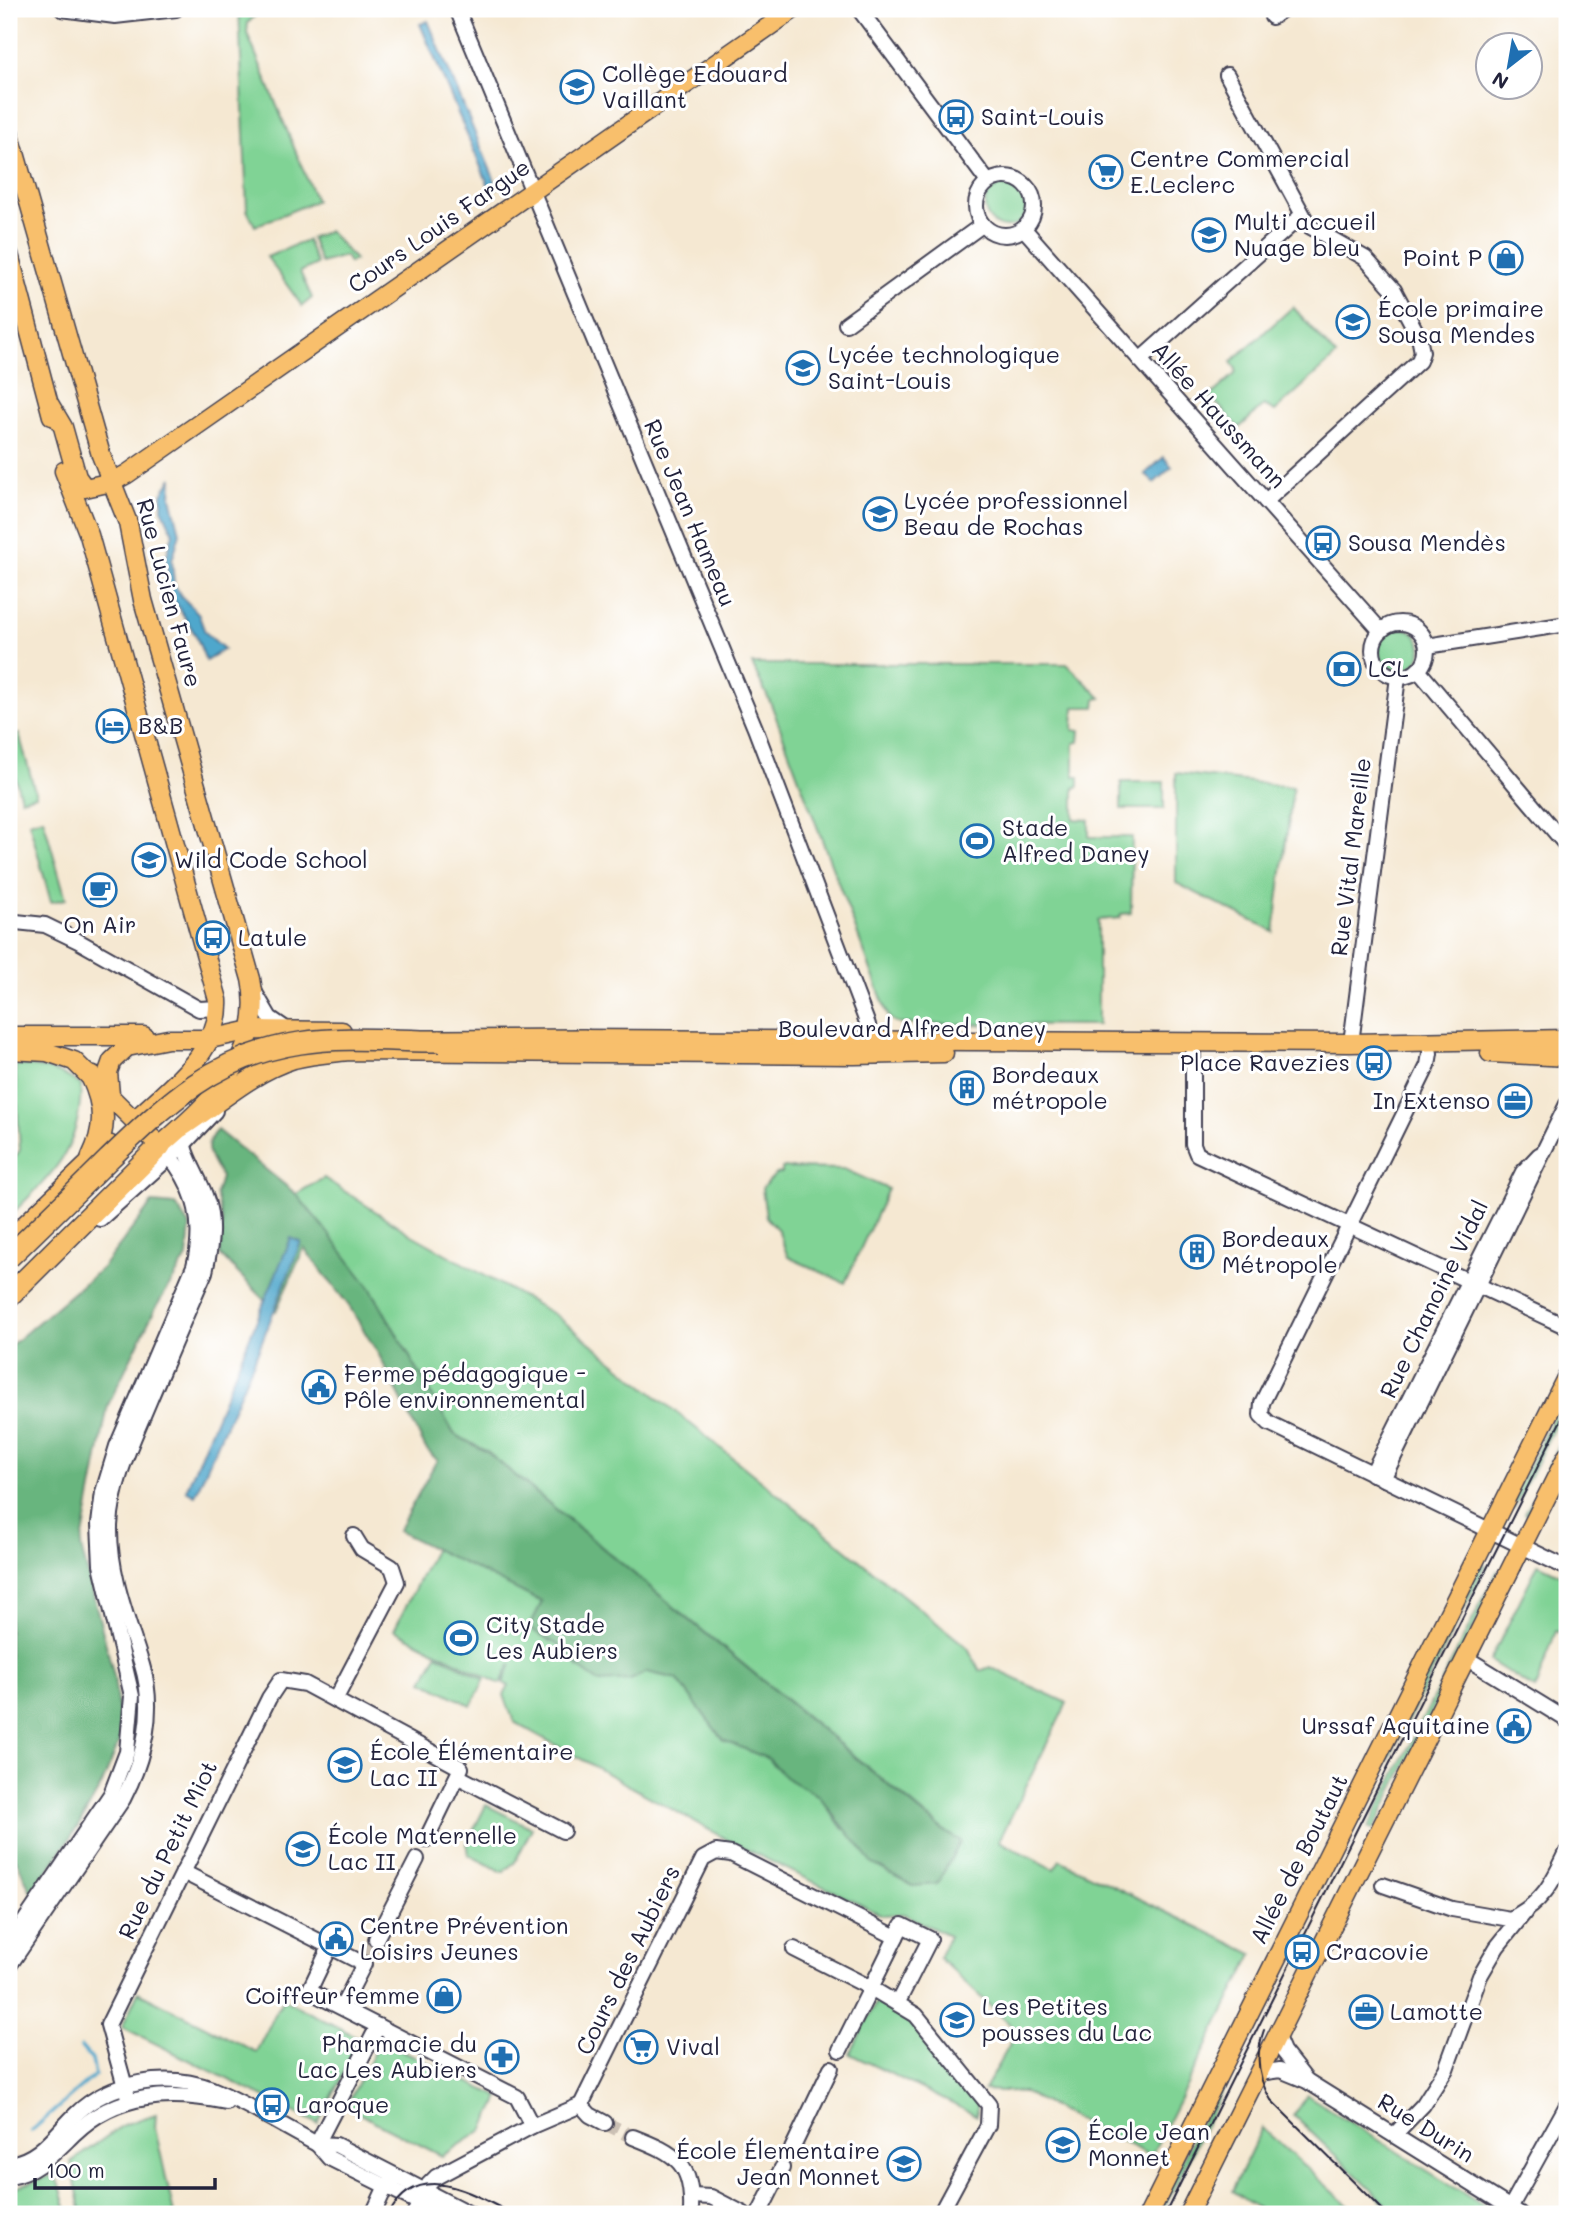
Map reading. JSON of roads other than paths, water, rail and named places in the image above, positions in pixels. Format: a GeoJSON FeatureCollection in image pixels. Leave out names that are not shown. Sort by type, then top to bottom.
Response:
{"type":"FeatureCollection","features":[{"type":"Feature","properties":{"kind":"highway"},"geometry":{"type":"LineString","coordinates":[[9,1257],[167,1104],[184,1090],[228,1064],[254,1053],[302,1042],[585,1040]]}},
{"type":"Feature","properties":{"kind":"highway"},"geometry":{"type":"LineString","coordinates":[[90,1163],[100,1141],[104,1119],[101,1098],[92,1077]]}},
{"type":"Feature","properties":{"kind":"highway"},"geometry":{"type":"LineString","coordinates":[[9,1242],[135,1120]]}},
{"type":"Feature","properties":{"kind":"highway"},"geometry":{"type":"LineString","coordinates":[[9,1296],[165,1151]]}},
{"type":"Feature","properties":{"kind":"main road","name":"Cours Louis Fargue"},"geometry":{"type":"LineString","coordinates":[[112,482],[159,454],[794,9]]}},
{"type":"Feature","properties":{"kind":"main road","name":"Rue Lucien Faure"},"geometry":{"type":"LineString","coordinates":[[9,132],[112,482],[130,530],[143,600],[253,989],[251,1030],[235,1072],[182,1137]]}},
{"type":"Feature","properties":{"kind":"main road"},"geometry":{"type":"LineString","coordinates":[[9,254],[50,405],[57,449],[66,480],[89,535],[175,837],[219,1008],[210,1039],[191,1066],[135,1120]]}},
{"type":"Feature","properties":{"kind":"main road"},"geometry":{"type":"LineString","coordinates":[[50,405],[63,427],[81,484],[89,489],[112,482]]}},
{"type":"Feature","properties":{"kind":"main road","name":"Boulevard Alfred Daney"},"geometry":{"type":"LineString","coordinates":[[169,1039],[210,1039],[251,1030],[295,1030],[585,1040],[1351,1042],[1567,1039]]}},
{"type":"Feature","properties":{"kind":"main road"},"geometry":{"type":"LineString","coordinates":[[9,1036],[136,1035],[169,1039]]}},
{"type":"Feature","properties":{"kind":"main road"},"geometry":{"type":"LineString","coordinates":[[110,1095],[108,1072],[118,1052],[127,1047],[169,1039]]}},
{"type":"Feature","properties":{"kind":"main road"},"geometry":{"type":"LineString","coordinates":[[9,1050],[60,1055],[74,1061],[165,1151],[182,1137],[213,1082],[218,1058],[210,1039]]}},
{"type":"Feature","properties":{"kind":"main road","name":"Boulevard Alfred Daney"},"geometry":{"type":"LineString","coordinates":[[182,1137],[260,1074],[294,1059],[349,1051],[725,1054],[1430,1053],[1567,1057]]}},
{"type":"Feature","properties":{"kind":"main road","name":"Allée de Boutaut"},"geometry":{"type":"LineString","coordinates":[[1149,2214],[1567,1376]]}},
{"type":"Feature","properties":{"kind":"main road"},"geometry":{"type":"LineString","coordinates":[[1188,2214],[1567,1456]]}},
{"type":"Feature","properties":{"kind":"street"},"geometry":{"type":"LineString","coordinates":[[62,9],[115,12],[176,9]]}},
{"type":"Feature","properties":{"kind":"street","name":"Rue Jean Hameau"},"geometry":{"type":"LineString","coordinates":[[457,9],[755,728],[868,1026],[870,1039]]}},
{"type":"Feature","properties":{"kind":"street"},"geometry":{"type":"LineString","coordinates":[[859,9],[988,182]]}},
{"type":"Feature","properties":{"kind":"street"},"geometry":{"type":"LineString","coordinates":[[1227,75],[1302,215],[1316,232],[1365,258],[1381,272],[1419,337],[1422,352],[1419,361],[1266,501]]}},
{"type":"Feature","properties":{"kind":"street"},"geometry":{"type":"LineString","coordinates":[[996,178],[1015,178],[1029,190],[1034,206],[1029,223],[1024,229],[1007,236],[997,235],[982,225],[975,207],[977,198],[988,182],[996,178]]}},
{"type":"Feature","properties":{"kind":"street"},"geometry":{"type":"LineString","coordinates":[[1140,360],[1302,215]]}},
{"type":"Feature","properties":{"kind":"street"},"geometry":{"type":"LineString","coordinates":[[846,324],[982,225]]}},
{"type":"Feature","properties":{"kind":"street","name":"Allée Haussmann"},"geometry":{"type":"LineString","coordinates":[[1024,229],[1381,631]]}},
{"type":"Feature","properties":{"kind":"street"},"geometry":{"type":"LineString","coordinates":[[1406,623],[1420,632],[1427,646],[1427,655],[1418,670],[1398,677],[1382,670],[1374,656],[1375,639],[1391,625],[1406,623]]}},
{"type":"Feature","properties":{"kind":"street"},"geometry":{"type":"LineString","coordinates":[[1427,646],[1567,624]]}},
{"type":"Feature","properties":{"kind":"street"},"geometry":{"type":"LineString","coordinates":[[1418,670],[1567,846]]}},
{"type":"Feature","properties":{"kind":"street","name":"Rue Vital Mareille"},"geometry":{"type":"LineString","coordinates":[[1351,1042],[1398,677]]}},
{"type":"Feature","properties":{"kind":"street"},"geometry":{"type":"LineString","coordinates":[[16,922],[45,925],[199,1009],[219,1008]]}},
{"type":"Feature","properties":{"kind":"street"},"geometry":{"type":"LineString","coordinates":[[253,989],[270,1018],[295,1030]]}},
{"type":"Feature","properties":{"kind":"street"},"geometry":{"type":"LineString","coordinates":[[725,1054],[760,1049],[855,1048],[870,1039],[888,1053]]}},
{"type":"Feature","properties":{"kind":"street"},"geometry":{"type":"LineString","coordinates":[[1193,1053],[1193,1143],[1197,1154],[1567,1327]]}},
{"type":"Feature","properties":{"kind":"street"},"geometry":{"type":"LineString","coordinates":[[1430,1053],[1428,1065],[1262,1404],[1261,1415],[1269,1423],[1567,1568]]}},
{"type":"Feature","properties":{"kind":"street","name":"Rue Chanoine Vidal"},"geometry":{"type":"LineString","coordinates":[[1378,1476],[1474,1284],[1523,1172],[1545,1149],[1567,1104]]}},
{"type":"Feature","properties":{"kind":"street"},"geometry":{"type":"LineString","coordinates":[[9,1966],[123,1800],[134,1779],[145,1738],[148,1698],[113,1565],[110,1525],[119,1476],[205,1272],[210,1250],[211,1217],[206,1196],[182,1137]]}},
{"type":"Feature","properties":{"kind":"street"},"geometry":{"type":"LineString","coordinates":[[9,1944],[111,1794],[127,1752],[132,1696],[100,1565],[99,1524],[103,1492],[113,1459],[194,1266],[199,1248],[200,1217],[195,1200],[165,1151]]}},
{"type":"Feature","properties":{"kind":"street"},"geometry":{"type":"LineString","coordinates":[[335,1700],[397,1582],[392,1567],[362,1549],[354,1536]]}},
{"type":"Feature","properties":{"kind":"street"},"geometry":{"type":"LineString","coordinates":[[1466,1658],[1567,1720]]}},
{"type":"Feature","properties":{"kind":"street","name":"Rue du Petit Miot"},"geometry":{"type":"LineString","coordinates":[[129,2101],[109,2038],[108,2025],[281,1680],[296,1680],[455,1763],[461,1768],[459,1777]]}},
{"type":"Feature","properties":{"kind":"street"},"geometry":{"type":"LineString","coordinates":[[426,1840],[459,1777],[563,1831]]}},
{"type":"Feature","properties":{"kind":"street","name":"Cours des Aubiers"},"geometry":{"type":"LineString","coordinates":[[581,2105],[703,1858],[716,1852],[732,1854],[896,1937]]}},
{"type":"Feature","properties":{"kind":"street"},"geometry":{"type":"LineString","coordinates":[[1394,2135],[1423,2105],[1446,2068],[1480,1976],[1497,1947],[1525,1912],[1551,1886],[1567,1852]]}},
{"type":"Feature","properties":{"kind":"street"},"geometry":{"type":"LineString","coordinates":[[376,1940],[417,1859]]}},
{"type":"Feature","properties":{"kind":"street"},"geometry":{"type":"LineString","coordinates":[[183,1872],[330,1947],[365,1961],[342,2007]]}},
{"type":"Feature","properties":{"kind":"street"},"geometry":{"type":"LineString","coordinates":[[1383,1885],[1452,1909],[1499,1919],[1510,1919],[1525,1912]]}},
{"type":"Feature","properties":{"kind":"street"},"geometry":{"type":"LineString","coordinates":[[841,2050],[902,1925],[930,1939],[898,2002]]}},
{"type":"Feature","properties":{"kind":"street"},"geometry":{"type":"LineString","coordinates":[[330,1947],[309,1991],[517,2097],[532,2126]]}},
{"type":"Feature","properties":{"kind":"street"},"geometry":{"type":"LineString","coordinates":[[794,1949],[898,2002],[916,2015],[989,2105],[988,2124],[940,2214]]}},
{"type":"Feature","properties":{"kind":"street"},"geometry":{"type":"LineString","coordinates":[[317,2144],[378,2026]]}},
{"type":"Feature","properties":{"kind":"street","name":"Rue Durin"},"geometry":{"type":"LineString","coordinates":[[1277,2037],[1282,2049],[1307,2081]]}},
{"type":"Feature","properties":{"kind":"street"},"geometry":{"type":"LineString","coordinates":[[792,2149],[831,2068]]}},
{"type":"Feature","properties":{"kind":"street","name":"Rue Durin"},"geometry":{"type":"LineString","coordinates":[[1259,2073],[1280,2070],[1307,2081],[1515,2211]]}},
{"type":"Feature","properties":{"kind":"street"},"geometry":{"type":"LineString","coordinates":[[9,2164],[30,2158],[85,2106],[125,2085],[187,2083],[212,2089],[317,2144],[329,2158],[442,2214]]}},
{"type":"Feature","properties":{"kind":"street"},"geometry":{"type":"LineString","coordinates":[[9,2177],[35,2168],[99,2113],[129,2101],[185,2094],[241,2105]]}},
{"type":"Feature","properties":{"kind":"street"},"geometry":{"type":"LineString","coordinates":[[420,2202],[445,2171],[532,2126],[581,2105],[590,2115],[605,2123]]}},
{"type":"Feature","properties":{"kind":"street"},"geometry":{"type":"LineString","coordinates":[[1515,2211],[1567,2105]]}},
{"type":"Feature","properties":{"kind":"street"},"geometry":{"type":"LineString","coordinates":[[633,2137],[677,2157],[685,2169],[692,2196],[691,2214]]}},
{"type":"Feature","properties":{"kind":"street"},"geometry":{"type":"LineString","coordinates":[[317,2144],[336,2145],[404,2180],[420,2202],[470,2214]]}},
{"type":"Feature","properties":{"kind":"street"},"geometry":{"type":"LineString","coordinates":[[759,2214],[782,2168]]}},
{"type":"Feature","properties":{"kind":"street"},"geometry":{"type":"LineString","coordinates":[[373,2214],[386,2186],[404,2180]]}},
{"type":"Feature","properties":{"kind":"street"},"geometry":{"type":"LineString","coordinates":[[692,2196],[711,2196],[744,2214]]}},
{"type":"Feature","properties":{"kind":"water"},"geometry":{"type":"Polygon","coordinates":[[[428,21],[498,188],[491,191],[420,24],[428,21]]]}},
{"type":"Feature","properties":{"kind":"water"},"geometry":{"type":"Polygon","coordinates":[[[1164,457],[1172,467],[1154,483],[1145,474],[1164,457]]]}},
{"type":"Feature","properties":{"kind":"water"},"geometry":{"type":"Polygon","coordinates":[[[172,477],[171,497],[180,533],[172,560],[174,584],[181,596],[198,613],[205,632],[224,649],[206,661],[196,636],[173,598],[169,584],[166,558],[173,533],[162,509],[162,494],[172,477]]]}},
{"type":"Feature","properties":{"kind":"water"},"geometry":{"type":"Polygon","coordinates":[[[291,1238],[301,1242],[255,1359],[195,1495],[186,1490],[291,1238]]]}},
{"type":"Feature","properties":{"kind":"waterway"},"geometry":{"type":"LineString","coordinates":[[31,2131],[95,2075],[92,2060],[81,2047]]}},
{"type":"Feature","properties":{"kind":"tunnel"},"geometry":{"type":"LineString","coordinates":[[367,1958],[376,1939]]}},
{"type":"Feature","properties":{"kind":"tunnel"},"geometry":{"type":"LineString","coordinates":[[605,2123],[633,2137]]}},
{"type":"Feature","properties":{"kind":"tunnel"},"geometry":{"type":"LineString","coordinates":[[782,2168],[792,2149]]}},
{"type":"Feature","properties":{"kind":"tram line"},"geometry":{"type":"LineString","coordinates":[[1165,2214],[1567,1408]]}},
{"type":"Feature","properties":{"kind":"tram line"},"geometry":{"type":"LineString","coordinates":[[1264,2030],[1259,2048],[1259,2066],[1271,2100],[1386,2214]]}},
{"type":"Feature","properties":{"kind":"tram line"},"geometry":{"type":"LineString","coordinates":[[389,2214],[401,2197],[415,2188],[431,2184],[464,2190],[513,2214]]}},
{"type":"Feature","properties":{"kind":"place","name":"Collège Edouard Vaillant"},"geometry":{"type":"Point","coordinates":[577,87]}},
{"type":"Feature","properties":{"kind":"place","name":"Saint-Louis"},"geometry":{"type":"Point","coordinates":[956,117]}},
{"type":"Feature","properties":{"kind":"place","name":"Centre Commercial E.Leclerc"},"geometry":{"type":"Point","coordinates":[1106,172]}},
{"type":"Feature","properties":{"kind":"place","name":"Multi accueil Nuage bleu"},"geometry":{"type":"Point","coordinates":[1209,235]}},
{"type":"Feature","properties":{"kind":"place","name":"Point P"},"geometry":{"type":"Point","coordinates":[1506,258]}},
{"type":"Feature","properties":{"kind":"place","name":"École primaire Sousa Mendes"},"geometry":{"type":"Point","coordinates":[1353,322]}},
{"type":"Feature","properties":{"kind":"place","name":"Lycée technologique Saint-Louis"},"geometry":{"type":"Point","coordinates":[803,368]}},
{"type":"Feature","properties":{"kind":"place","name":"Lycée professionnel Beau de Rochas"},"geometry":{"type":"Point","coordinates":[880,514]}},
{"type":"Feature","properties":{"kind":"place","name":"Sousa Mendès"},"geometry":{"type":"Point","coordinates":[1323,543]}},
{"type":"Feature","properties":{"kind":"place","name":"LCL"},"geometry":{"type":"Point","coordinates":[1344,669]}},
{"type":"Feature","properties":{"kind":"place","name":"B&B"},"geometry":{"type":"Point","coordinates":[113,726]}},
{"type":"Feature","properties":{"kind":"place","name":"Stade Alfred Daney"},"geometry":{"type":"Point","coordinates":[977,841]}},
{"type":"Feature","properties":{"kind":"place","name":"Wild Code School"},"geometry":{"type":"Point","coordinates":[149,860]}},
{"type":"Feature","properties":{"kind":"place","name":"On Air"},"geometry":{"type":"Point","coordinates":[100,890]}},
{"type":"Feature","properties":{"kind":"place","name":"Latule"},"geometry":{"type":"Point","coordinates":[213,938]}},
{"type":"Feature","properties":{"kind":"place","name":"Place Ravezies"},"geometry":{"type":"Point","coordinates":[1374,1063]}},
{"type":"Feature","properties":{"kind":"place","name":"Bordeaux métropole"},"geometry":{"type":"Point","coordinates":[967,1088]}},
{"type":"Feature","properties":{"kind":"place","name":"In Extenso"},"geometry":{"type":"Point","coordinates":[1515,1101]}},
{"type":"Feature","properties":{"kind":"place","name":"Bordeaux Métropole"},"geometry":{"type":"Point","coordinates":[1197,1252]}},
{"type":"Feature","properties":{"kind":"place","name":"Ferme pédagogique - Pôle environnemental"},"geometry":{"type":"Point","coordinates":[319,1387]}},
{"type":"Feature","properties":{"kind":"place","name":"City Stade Les Aubiers"},"geometry":{"type":"Point","coordinates":[461,1638]}},
{"type":"Feature","properties":{"kind":"place","name":"Urssaf Aquitaine"},"geometry":{"type":"Point","coordinates":[1514,1726]}},
{"type":"Feature","properties":{"kind":"place","name":"École Élémentaire Lac II"},"geometry":{"type":"Point","coordinates":[345,1765]}},
{"type":"Feature","properties":{"kind":"place","name":"École Maternelle Lac II"},"geometry":{"type":"Point","coordinates":[303,1849]}},
{"type":"Feature","properties":{"kind":"place","name":"Centre Prévention Loisirs Jeunes"},"geometry":{"type":"Point","coordinates":[336,1939]}},
{"type":"Feature","properties":{"kind":"place","name":"Cracovie"},"geometry":{"type":"Point","coordinates":[1302,1952]}},
{"type":"Feature","properties":{"kind":"place","name":"Coiffeur femme"},"geometry":{"type":"Point","coordinates":[444,1996]}},
{"type":"Feature","properties":{"kind":"place","name":"Lamotte"},"geometry":{"type":"Point","coordinates":[1366,2012]}},
{"type":"Feature","properties":{"kind":"place","name":"Les Petites pousses du Lac"},"geometry":{"type":"Point","coordinates":[957,2020]}},
{"type":"Feature","properties":{"kind":"place","name":"Vival"},"geometry":{"type":"Point","coordinates":[641,2047]}},
{"type":"Feature","properties":{"kind":"place","name":"Pharmacie du Lac Les Aubiers"},"geometry":{"type":"Point","coordinates":[502,2057]}},
{"type":"Feature","properties":{"kind":"place","name":"Laroque"},"geometry":{"type":"Point","coordinates":[272,2105]}},
{"type":"Feature","properties":{"kind":"place","name":"École Jean Monnet"},"geometry":{"type":"Point","coordinates":[1063,2145]}},
{"type":"Feature","properties":{"kind":"place","name":"École Élementaire Jean Monnet"},"geometry":{"type":"Point","coordinates":[904,2164]}}]}
